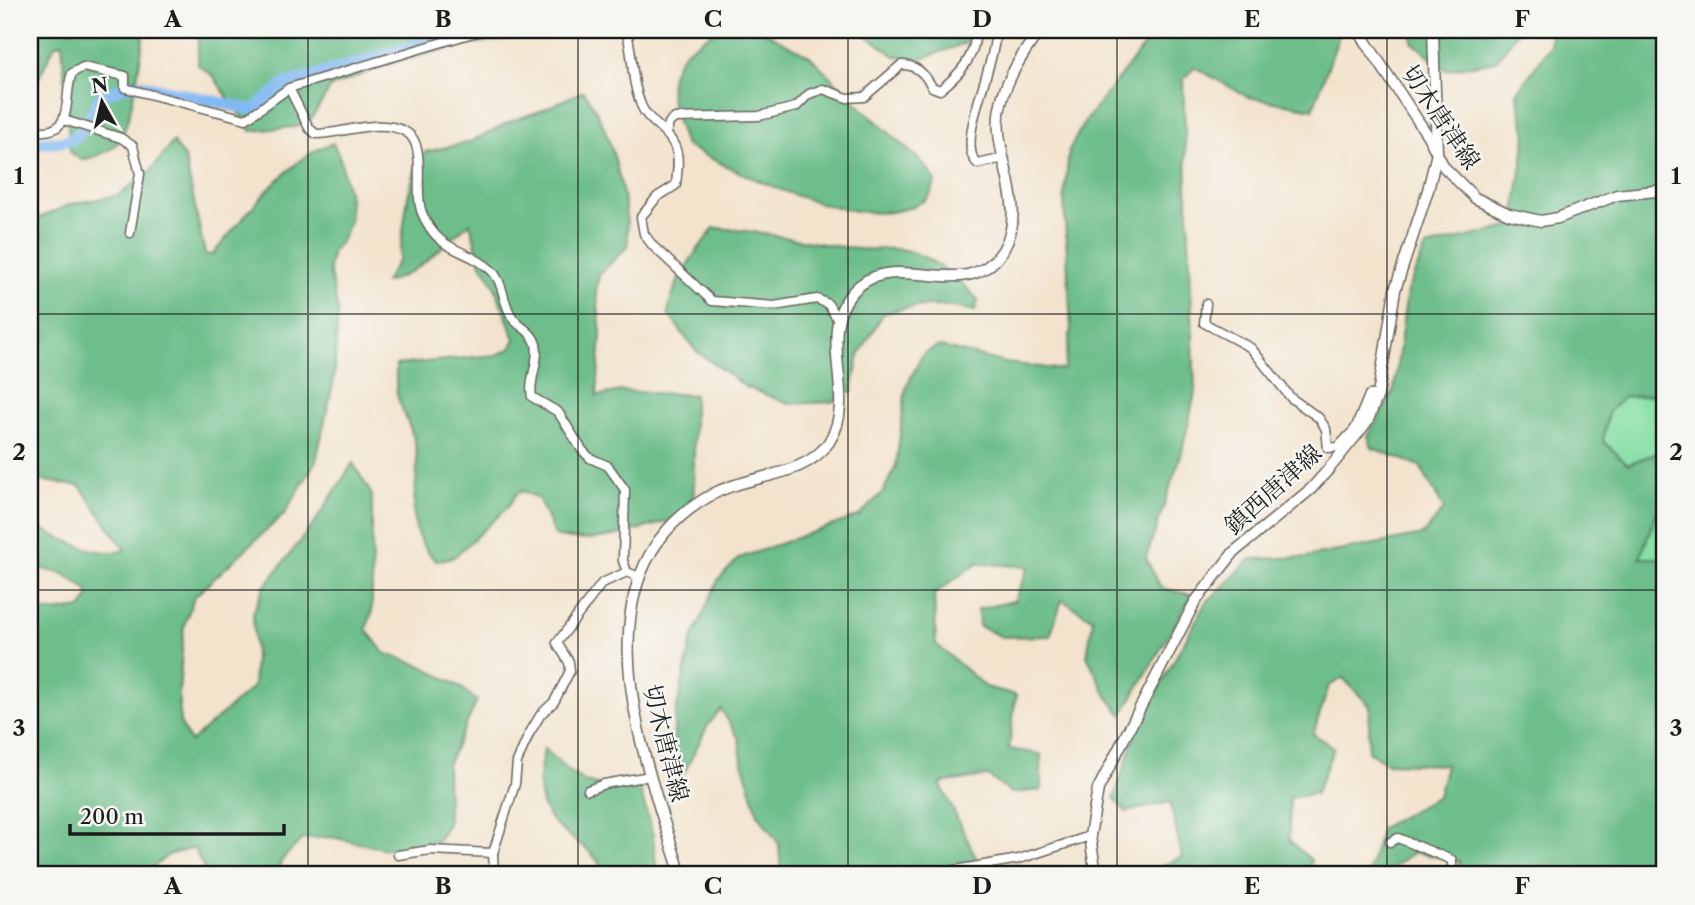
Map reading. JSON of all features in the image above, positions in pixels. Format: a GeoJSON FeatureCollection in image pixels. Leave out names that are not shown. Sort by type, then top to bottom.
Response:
{"type":"FeatureCollection","features":[{"type":"Feature","properties":{"kind":"main road"},"geometry":{"type":"LineString","coordinates":[[837,319],[846,300],[862,284],[880,274],[899,272],[963,277],[991,263],[1003,250],[1013,221],[1004,158],[1001,103],[1016,69],[1040,30]]}},
{"type":"Feature","properties":{"kind":"main road","name":"切木唐津線"},"geometry":{"type":"LineString","coordinates":[[1358,30],[1444,167],[1475,198],[1529,221],[1558,218],[1617,195],[1665,190]]}},
{"type":"Feature","properties":{"kind":"main road","name":"鎮西唐津線"},"geometry":{"type":"LineString","coordinates":[[1096,875],[1090,836],[1098,789],[1208,581],[1234,552],[1311,489],[1367,422],[1378,395],[1395,290],[1428,190],[1437,153],[1433,30]]}},
{"type":"Feature","properties":{"kind":"main road","name":"切木唐津線"},"geometry":{"type":"LineString","coordinates":[[681,875],[633,713],[628,673],[632,610],[639,577],[656,544],[697,504],[717,492],[800,466],[828,443],[837,428],[839,409],[835,340],[837,319]]}},
{"type":"Feature","properties":{"kind":"street"},"geometry":{"type":"LineString","coordinates":[[30,130],[55,128],[64,120],[69,79],[77,69],[89,67],[123,81],[125,88],[241,119],[251,117],[268,100],[289,88],[483,30]]}},
{"type":"Feature","properties":{"kind":"street"},"geometry":{"type":"LineString","coordinates":[[626,30],[631,44],[630,62],[634,84],[642,108],[652,124],[666,134],[675,147],[676,185],[657,197],[641,217],[644,234],[653,246],[712,301],[720,304],[774,306],[817,299],[828,304],[837,319]]}},
{"type":"Feature","properties":{"kind":"street"},"geometry":{"type":"LineString","coordinates":[[666,134],[669,123],[674,118],[759,116],[796,107],[815,90],[823,89],[847,98],[864,97],[901,65],[909,65],[925,74],[932,86],[940,90],[960,74],[973,50],[975,30]]}},
{"type":"Feature","properties":{"kind":"street"},"geometry":{"type":"LineString","coordinates":[[995,30],[997,42],[983,85],[969,149],[972,159],[978,164],[1004,158]]}},
{"type":"Feature","properties":{"kind":"street"},"geometry":{"type":"LineString","coordinates":[[289,88],[309,128],[316,134],[377,127],[403,130],[413,138],[419,167],[419,203],[428,224],[448,246],[489,268],[497,278],[509,313],[514,321],[530,333],[536,344],[533,397],[558,412],[582,450],[590,458],[608,466],[625,490],[622,549],[627,572]]}},
{"type":"Feature","properties":{"kind":"street"},"geometry":{"type":"LineString","coordinates":[[64,120],[121,138],[133,146],[140,174],[130,233]]}},
{"type":"Feature","properties":{"kind":"street"},"geometry":{"type":"LineString","coordinates":[[1206,304],[1204,323],[1251,348],[1291,398],[1319,418],[1326,429],[1328,448],[1338,447],[1355,429],[1369,395],[1378,395]]}},
{"type":"Feature","properties":{"kind":"street"},"geometry":{"type":"LineString","coordinates":[[494,875],[494,853],[515,784],[517,762],[541,713],[554,702],[570,671],[569,662],[558,643],[602,583],[627,572],[639,577]]}},
{"type":"Feature","properties":{"kind":"street"},"geometry":{"type":"LineString","coordinates":[[588,790],[604,784],[650,776]]}},
{"type":"Feature","properties":{"kind":"street"},"geometry":{"type":"LineString","coordinates":[[945,875],[955,870],[1019,859],[1090,836]]}},
{"type":"Feature","properties":{"kind":"street"},"geometry":{"type":"LineString","coordinates":[[1391,842],[1398,838],[1452,860],[1452,875]]}},
{"type":"Feature","properties":{"kind":"street"},"geometry":{"type":"LineString","coordinates":[[398,855],[430,850],[494,853]]}},
{"type":"Feature","properties":{"kind":"green space"},"geometry":{"type":"Polygon","coordinates":[[[30,30],[144,30],[128,120],[119,141],[111,149],[81,160],[70,152],[62,43],[55,45],[30,95],[30,30]]]}},
{"type":"Feature","properties":{"kind":"green space"},"geometry":{"type":"Polygon","coordinates":[[[198,30],[566,30],[459,46],[393,62],[331,87],[311,119],[295,127],[251,131],[213,76],[198,65],[198,30]]]}},
{"type":"Feature","properties":{"kind":"green space"},"geometry":{"type":"Polygon","coordinates":[[[716,30],[761,30],[810,56],[857,104],[925,165],[935,180],[930,195],[908,208],[884,212],[856,211],[825,205],[763,183],[685,145],[671,100],[671,78],[684,53],[716,30]]]}},
{"type":"Feature","properties":{"kind":"green space"},"geometry":{"type":"Polygon","coordinates":[[[859,30],[993,30],[987,36],[920,59],[895,56],[859,30]]]}},
{"type":"Feature","properties":{"kind":"green space"},"geometry":{"type":"Polygon","coordinates":[[[1156,30],[1341,30],[1313,109],[1248,97],[1194,67],[1183,80],[1195,393],[1182,452],[1146,558],[1161,588],[1192,595],[1122,715],[1107,696],[1087,656],[1093,619],[1062,600],[1050,636],[1002,637],[979,626],[978,609],[1014,601],[1029,567],[977,563],[934,594],[936,644],[986,687],[1016,695],[1009,749],[1041,754],[1041,790],[1011,793],[988,776],[940,783],[982,870],[1018,864],[1021,875],[781,875],[779,844],[758,814],[742,761],[739,739],[721,709],[708,725],[684,773],[675,774],[672,758],[675,716],[692,639],[718,580],[739,558],[859,516],[883,492],[896,466],[906,387],[923,354],[938,346],[1006,363],[1064,370],[1071,329],[1064,200],[1069,150],[1084,123],[1156,30]]]}},
{"type":"Feature","properties":{"kind":"green space"},"geometry":{"type":"Polygon","coordinates":[[[1412,30],[1519,30],[1496,61],[1446,70],[1412,42],[1412,30]]]}},
{"type":"Feature","properties":{"kind":"green space"},"geometry":{"type":"Polygon","coordinates":[[[1551,30],[1665,30],[1665,394],[1623,397],[1608,413],[1603,441],[1628,464],[1665,450],[1665,507],[1657,512],[1640,558],[1665,558],[1665,875],[1460,875],[1459,861],[1414,852],[1391,869],[1390,875],[1368,875],[1381,828],[1438,796],[1446,765],[1387,763],[1368,751],[1370,706],[1343,678],[1329,686],[1313,734],[1334,748],[1316,793],[1290,798],[1289,840],[1311,860],[1309,875],[1149,875],[1147,872],[1182,857],[1170,802],[1126,812],[1114,798],[1139,724],[1205,604],[1251,559],[1306,557],[1423,535],[1444,509],[1420,466],[1372,448],[1368,436],[1394,390],[1407,291],[1426,247],[1513,226],[1526,136],[1517,93],[1550,46],[1551,30]]]}},
{"type":"Feature","properties":{"kind":"green space"},"geometry":{"type":"Polygon","coordinates":[[[583,91],[593,106],[610,144],[625,208],[628,246],[599,275],[596,289],[601,334],[597,396],[620,391],[694,395],[694,493],[687,516],[604,538],[571,539],[555,536],[538,498],[523,491],[516,494],[508,507],[454,557],[436,561],[424,546],[414,518],[417,460],[414,437],[397,394],[396,365],[496,355],[510,349],[515,339],[493,283],[481,264],[470,223],[410,272],[385,282],[399,259],[408,196],[416,167],[425,152],[470,142],[511,121],[583,91]]]}},
{"type":"Feature","properties":{"kind":"green space"},"geometry":{"type":"Polygon","coordinates":[[[173,142],[185,159],[205,254],[212,255],[252,207],[299,161],[333,143],[340,158],[349,196],[350,220],[342,240],[332,252],[329,269],[338,311],[334,379],[316,461],[285,513],[194,597],[184,626],[179,693],[180,722],[190,742],[253,687],[253,613],[264,587],[315,522],[353,463],[372,495],[372,613],[366,629],[384,653],[422,666],[459,686],[477,701],[447,765],[448,823],[437,842],[400,852],[331,837],[302,839],[282,860],[276,875],[207,875],[194,848],[168,855],[144,875],[30,875],[30,609],[52,612],[82,608],[88,598],[87,590],[64,574],[30,566],[30,522],[76,545],[102,551],[125,550],[80,486],[30,479],[30,222],[71,204],[119,195],[151,170],[173,142]]]}},
{"type":"Feature","properties":{"kind":"green space"},"geometry":{"type":"Polygon","coordinates":[[[714,228],[750,231],[859,249],[908,251],[938,265],[963,284],[978,300],[975,311],[929,306],[883,314],[859,355],[852,391],[832,402],[789,404],[746,387],[695,350],[668,314],[679,279],[714,228]]]}},
{"type":"Feature","properties":{"kind":"green space"},"geometry":{"type":"Polygon","coordinates":[[[1665,394],[1665,450],[1628,464],[1603,442],[1608,413],[1623,397],[1665,394]]]}},
{"type":"Feature","properties":{"kind":"green space"},"geometry":{"type":"Polygon","coordinates":[[[1665,507],[1665,558],[1639,559],[1657,511],[1665,507]]]}},
{"type":"Feature","properties":{"kind":"green space"},"geometry":{"type":"Polygon","coordinates":[[[544,749],[586,782],[606,786],[639,786],[653,836],[657,875],[604,875],[594,856],[554,822],[546,813],[540,792],[539,779],[544,749]]]}},
{"type":"Feature","properties":{"kind":"waterway"},"geometry":{"type":"LineString","coordinates":[[30,142],[59,142],[76,137],[88,122],[101,96],[127,85],[142,85],[253,110],[285,84],[471,30]]}}]}
